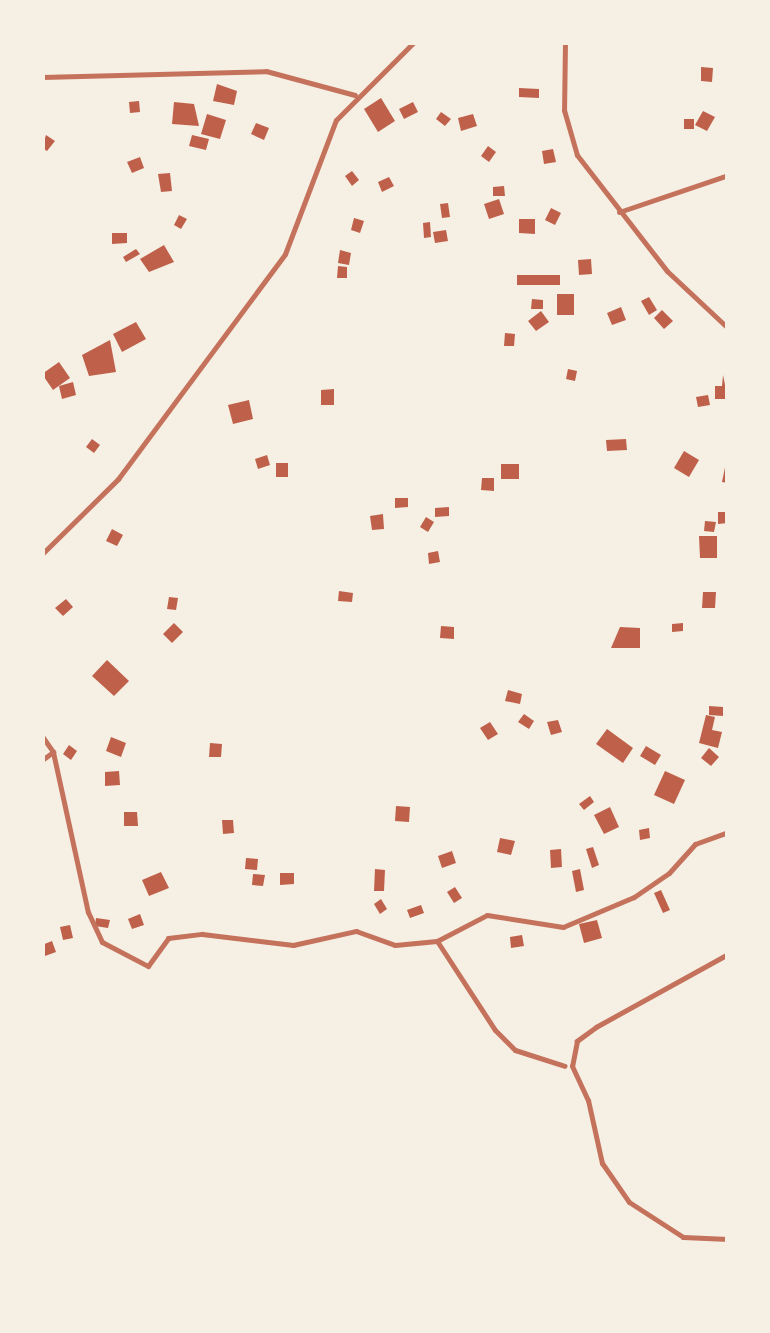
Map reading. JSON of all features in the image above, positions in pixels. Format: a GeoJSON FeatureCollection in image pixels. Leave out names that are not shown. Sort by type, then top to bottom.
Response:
{"type":"FeatureCollection","features":[{"type":"Feature","properties":{"kind":"street"},"geometry":{"type":"LineString","coordinates":[[42,554],[118,479],[292,244],[327,138],[354,95],[414,42]]}},
{"type":"Feature","properties":{"kind":"street"},"geometry":{"type":"LineString","coordinates":[[565,42],[568,131],[619,212],[728,328]]}},
{"type":"Feature","properties":{"kind":"street"},"geometry":{"type":"LineString","coordinates":[[42,76],[249,70],[323,82],[354,95]]}},
{"type":"Feature","properties":{"kind":"street"},"geometry":{"type":"LineString","coordinates":[[619,212],[728,174]]}},
{"type":"Feature","properties":{"kind":"street"},"geometry":{"type":"LineString","coordinates":[[42,736],[53,752],[88,912],[102,942],[148,966],[158,944],[202,934],[293,944],[356,931],[395,944],[437,941],[488,915],[563,926],[634,897],[669,873],[695,844],[728,832]]}},
{"type":"Feature","properties":{"kind":"street"},"geometry":{"type":"LineString","coordinates":[[42,760],[53,752]]}},
{"type":"Feature","properties":{"kind":"street"},"geometry":{"type":"LineString","coordinates":[[437,941],[494,1030],[515,1050],[566,1066]]}},
{"type":"Feature","properties":{"kind":"street"},"geometry":{"type":"LineString","coordinates":[[728,954],[596,1027],[577,1041],[572,1066],[602,1162],[629,1202],[683,1237],[728,1239]]}},
{"type":"Feature","properties":{"kind":"building"},"geometry":{"type":"Polygon","coordinates":[[[701,67],[713,68],[712,82],[701,81],[701,67]]]}},
{"type":"Feature","properties":{"kind":"building"},"geometry":{"type":"Polygon","coordinates":[[[217,84],[237,91],[234,105],[213,101],[217,84]]]}},
{"type":"Feature","properties":{"kind":"building"},"geometry":{"type":"Polygon","coordinates":[[[519,88],[539,89],[539,98],[519,97],[519,88]]]}},
{"type":"Feature","properties":{"kind":"building"},"geometry":{"type":"Polygon","coordinates":[[[381,98],[395,121],[378,132],[364,109],[381,98]]]}},
{"type":"Feature","properties":{"kind":"building"},"geometry":{"type":"Polygon","coordinates":[[[139,101],[140,112],[130,113],[129,102],[139,101]]]}},
{"type":"Feature","properties":{"kind":"building"},"geometry":{"type":"Polygon","coordinates":[[[174,102],[194,104],[199,126],[172,124],[174,102]]]}},
{"type":"Feature","properties":{"kind":"building"},"geometry":{"type":"Polygon","coordinates":[[[413,102],[418,112],[404,119],[399,109],[413,102]]]}},
{"type":"Feature","properties":{"kind":"building"},"geometry":{"type":"Polygon","coordinates":[[[703,111],[715,117],[707,131],[695,125],[703,111]]]}},
{"type":"Feature","properties":{"kind":"building"},"geometry":{"type":"Polygon","coordinates":[[[441,112],[451,119],[445,126],[436,119],[441,112]]]}},
{"type":"Feature","properties":{"kind":"building"},"geometry":{"type":"Polygon","coordinates":[[[207,114],[226,120],[220,139],[201,134],[207,114]]]}},
{"type":"Feature","properties":{"kind":"building"},"geometry":{"type":"Polygon","coordinates":[[[473,114],[477,126],[461,131],[458,118],[473,114]]]}},
{"type":"Feature","properties":{"kind":"building"},"geometry":{"type":"Polygon","coordinates":[[[684,119],[694,119],[694,129],[684,129],[684,119]]]}},
{"type":"Feature","properties":{"kind":"building"},"geometry":{"type":"Polygon","coordinates":[[[256,123],[269,128],[264,140],[251,134],[256,123]]]}},
{"type":"Feature","properties":{"kind":"building"},"geometry":{"type":"Polygon","coordinates":[[[46,135],[55,141],[47,151],[42,148],[46,135]]]}},
{"type":"Feature","properties":{"kind":"building"},"geometry":{"type":"Polygon","coordinates":[[[192,135],[209,139],[206,150],[189,146],[192,135]]]}},
{"type":"Feature","properties":{"kind":"building"},"geometry":{"type":"Polygon","coordinates":[[[488,146],[496,152],[489,162],[481,156],[488,146]]]}},
{"type":"Feature","properties":{"kind":"building"},"geometry":{"type":"Polygon","coordinates":[[[553,149],[556,162],[544,164],[542,151],[553,149]]]}},
{"type":"Feature","properties":{"kind":"building"},"geometry":{"type":"Polygon","coordinates":[[[140,157],[144,168],[132,173],[127,162],[140,157]]]}},
{"type":"Feature","properties":{"kind":"building"},"geometry":{"type":"Polygon","coordinates":[[[352,171],[359,180],[352,186],[345,176],[352,171]]]}},
{"type":"Feature","properties":{"kind":"building"},"geometry":{"type":"Polygon","coordinates":[[[170,173],[172,191],[161,192],[158,174],[170,173]]]}},
{"type":"Feature","properties":{"kind":"building"},"geometry":{"type":"Polygon","coordinates":[[[389,177],[394,186],[382,192],[378,182],[389,177]]]}},
{"type":"Feature","properties":{"kind":"building"},"geometry":{"type":"Polygon","coordinates":[[[504,186],[505,196],[493,196],[493,187],[504,186]]]}},
{"type":"Feature","properties":{"kind":"building"},"geometry":{"type":"Polygon","coordinates":[[[499,199],[504,214],[489,219],[484,204],[499,199]]]}},
{"type":"Feature","properties":{"kind":"building"},"geometry":{"type":"Polygon","coordinates":[[[448,203],[450,217],[442,218],[440,204],[448,203]]]}},
{"type":"Feature","properties":{"kind":"building"},"geometry":{"type":"Polygon","coordinates":[[[551,208],[561,213],[555,225],[545,220],[551,208]]]}},
{"type":"Feature","properties":{"kind":"building"},"geometry":{"type":"Polygon","coordinates":[[[179,215],[187,219],[181,229],[174,225],[179,215]]]}},
{"type":"Feature","properties":{"kind":"building"},"geometry":{"type":"Polygon","coordinates":[[[354,218],[364,221],[360,233],[351,230],[354,218]]]}},
{"type":"Feature","properties":{"kind":"building"},"geometry":{"type":"Polygon","coordinates":[[[519,219],[535,219],[535,234],[519,233],[519,219]]]}},
{"type":"Feature","properties":{"kind":"building"},"geometry":{"type":"Polygon","coordinates":[[[430,222],[431,237],[424,238],[423,223],[430,222]]]}},
{"type":"Feature","properties":{"kind":"building"},"geometry":{"type":"Polygon","coordinates":[[[446,230],[448,241],[435,243],[433,232],[446,230]]]}},
{"type":"Feature","properties":{"kind":"building"},"geometry":{"type":"Polygon","coordinates":[[[112,233],[127,233],[127,243],[112,244],[112,233]]]}},
{"type":"Feature","properties":{"kind":"building"},"geometry":{"type":"Polygon","coordinates":[[[164,245],[174,262],[149,272],[140,259],[164,245]]]}},
{"type":"Feature","properties":{"kind":"building"},"geometry":{"type":"Polygon","coordinates":[[[136,249],[140,254],[126,262],[123,257],[136,249]]]}},
{"type":"Feature","properties":{"kind":"building"},"geometry":{"type":"Polygon","coordinates":[[[340,250],[351,253],[349,265],[338,263],[340,250]]]}},
{"type":"Feature","properties":{"kind":"building"},"geometry":{"type":"Polygon","coordinates":[[[591,259],[592,274],[579,275],[578,260],[591,259]]]}},
{"type":"Feature","properties":{"kind":"building"},"geometry":{"type":"Polygon","coordinates":[[[338,266],[347,267],[347,278],[337,278],[338,266]]]}},
{"type":"Feature","properties":{"kind":"building"},"geometry":{"type":"Polygon","coordinates":[[[517,275],[560,275],[560,285],[517,285],[517,275]]]}},
{"type":"Feature","properties":{"kind":"building"},"geometry":{"type":"Polygon","coordinates":[[[557,294],[574,294],[574,315],[557,315],[557,294]]]}},
{"type":"Feature","properties":{"kind":"building"},"geometry":{"type":"Polygon","coordinates":[[[649,297],[657,310],[649,315],[641,301],[649,297]]]}},
{"type":"Feature","properties":{"kind":"building"},"geometry":{"type":"Polygon","coordinates":[[[532,299],[543,300],[543,309],[531,309],[532,299]]]}},
{"type":"Feature","properties":{"kind":"building"},"geometry":{"type":"Polygon","coordinates":[[[621,307],[626,320],[612,325],[607,313],[621,307]]]}},
{"type":"Feature","properties":{"kind":"building"},"geometry":{"type":"Polygon","coordinates":[[[662,310],[673,321],[664,329],[654,318],[662,310]]]}},
{"type":"Feature","properties":{"kind":"building"},"geometry":{"type":"Polygon","coordinates":[[[541,311],[549,322],[536,331],[528,321],[541,311]]]}},
{"type":"Feature","properties":{"kind":"building"},"geometry":{"type":"Polygon","coordinates":[[[136,322],[146,339],[122,352],[113,334],[136,322]]]}},
{"type":"Feature","properties":{"kind":"building"},"geometry":{"type":"Polygon","coordinates":[[[505,333],[515,334],[514,346],[504,346],[505,333]]]}},
{"type":"Feature","properties":{"kind":"building"},"geometry":{"type":"Polygon","coordinates":[[[110,340],[116,372],[89,376],[82,355],[110,340]]]}},
{"type":"Feature","properties":{"kind":"building"},"geometry":{"type":"Polygon","coordinates":[[[59,362],[70,378],[53,390],[42,374],[59,362]]]}},
{"type":"Feature","properties":{"kind":"building"},"geometry":{"type":"Polygon","coordinates":[[[568,369],[577,371],[575,381],[566,379],[568,369]]]}},
{"type":"Feature","properties":{"kind":"building"},"geometry":{"type":"Polygon","coordinates":[[[723,375],[728,399],[715,399],[715,386],[722,386],[723,375]]]}},
{"type":"Feature","properties":{"kind":"building"},"geometry":{"type":"Polygon","coordinates":[[[73,382],[76,395],[62,399],[59,386],[73,382]]]}},
{"type":"Feature","properties":{"kind":"building"},"geometry":{"type":"Polygon","coordinates":[[[334,389],[334,405],[321,405],[321,390],[334,389]]]}},
{"type":"Feature","properties":{"kind":"building"},"geometry":{"type":"Polygon","coordinates":[[[708,395],[710,405],[698,407],[696,397],[708,395]]]}},
{"type":"Feature","properties":{"kind":"building"},"geometry":{"type":"Polygon","coordinates":[[[249,400],[253,419],[233,424],[228,405],[249,400]]]}},
{"type":"Feature","properties":{"kind":"building"},"geometry":{"type":"Polygon","coordinates":[[[92,439],[100,445],[94,453],[86,447],[92,439]]]}},
{"type":"Feature","properties":{"kind":"building"},"geometry":{"type":"Polygon","coordinates":[[[626,439],[627,450],[607,451],[606,440],[626,439]]]}},
{"type":"Feature","properties":{"kind":"building"},"geometry":{"type":"Polygon","coordinates":[[[684,451],[699,460],[689,477],[674,468],[684,451]]]}},
{"type":"Feature","properties":{"kind":"building"},"geometry":{"type":"Polygon","coordinates":[[[728,453],[728,483],[722,482],[728,453]]]}},
{"type":"Feature","properties":{"kind":"building"},"geometry":{"type":"Polygon","coordinates":[[[267,455],[270,465],[258,469],[255,459],[267,455]]]}},
{"type":"Feature","properties":{"kind":"building"},"geometry":{"type":"Polygon","coordinates":[[[276,463],[288,463],[288,477],[276,477],[276,463]]]}},
{"type":"Feature","properties":{"kind":"building"},"geometry":{"type":"Polygon","coordinates":[[[501,464],[519,464],[519,479],[501,479],[501,464]]]}},
{"type":"Feature","properties":{"kind":"building"},"geometry":{"type":"Polygon","coordinates":[[[482,478],[494,478],[494,491],[481,490],[482,478]]]}},
{"type":"Feature","properties":{"kind":"building"},"geometry":{"type":"Polygon","coordinates":[[[395,498],[408,498],[408,507],[395,508],[395,498]]]}},
{"type":"Feature","properties":{"kind":"building"},"geometry":{"type":"Polygon","coordinates":[[[449,507],[449,516],[435,517],[435,508],[449,507]]]}},
{"type":"Feature","properties":{"kind":"building"},"geometry":{"type":"Polygon","coordinates":[[[718,512],[728,512],[728,523],[718,524],[718,512]]]}},
{"type":"Feature","properties":{"kind":"building"},"geometry":{"type":"Polygon","coordinates":[[[383,514],[384,529],[372,530],[370,516],[383,514]]]}},
{"type":"Feature","properties":{"kind":"building"},"geometry":{"type":"Polygon","coordinates":[[[426,517],[434,522],[428,532],[420,527],[426,517]]]}},
{"type":"Feature","properties":{"kind":"building"},"geometry":{"type":"Polygon","coordinates":[[[705,521],[716,522],[714,532],[704,531],[705,521]]]}},
{"type":"Feature","properties":{"kind":"building"},"geometry":{"type":"Polygon","coordinates":[[[112,529],[123,535],[117,546],[106,541],[112,529]]]}},
{"type":"Feature","properties":{"kind":"building"},"geometry":{"type":"Polygon","coordinates":[[[699,536],[717,536],[717,558],[700,558],[699,536]]]}},
{"type":"Feature","properties":{"kind":"building"},"geometry":{"type":"Polygon","coordinates":[[[438,551],[440,562],[429,564],[428,553],[438,551]]]}},
{"type":"Feature","properties":{"kind":"building"},"geometry":{"type":"Polygon","coordinates":[[[339,591],[353,593],[352,602],[338,601],[339,591]]]}},
{"type":"Feature","properties":{"kind":"building"},"geometry":{"type":"Polygon","coordinates":[[[703,592],[716,592],[715,608],[702,608],[703,592]]]}},
{"type":"Feature","properties":{"kind":"building"},"geometry":{"type":"Polygon","coordinates":[[[169,597],[178,598],[176,610],[167,609],[169,597]]]}},
{"type":"Feature","properties":{"kind":"building"},"geometry":{"type":"Polygon","coordinates":[[[66,599],[73,607],[63,616],[55,608],[66,599]]]}},
{"type":"Feature","properties":{"kind":"building"},"geometry":{"type":"Polygon","coordinates":[[[174,623],[183,632],[172,643],[163,634],[174,623]]]}},
{"type":"Feature","properties":{"kind":"building"},"geometry":{"type":"Polygon","coordinates":[[[683,623],[683,631],[672,632],[672,624],[683,623]]]}},
{"type":"Feature","properties":{"kind":"building"},"geometry":{"type":"Polygon","coordinates":[[[441,626],[454,627],[454,639],[440,638],[441,626]]]}},
{"type":"Feature","properties":{"kind":"building"},"geometry":{"type":"Polygon","coordinates":[[[620,627],[640,628],[640,648],[611,648],[620,627]]]}},
{"type":"Feature","properties":{"kind":"building"},"geometry":{"type":"Polygon","coordinates":[[[107,660],[129,681],[114,696],[92,676],[107,660]]]}},
{"type":"Feature","properties":{"kind":"building"},"geometry":{"type":"Polygon","coordinates":[[[508,690],[522,694],[520,704],[505,701],[508,690]]]}},
{"type":"Feature","properties":{"kind":"building"},"geometry":{"type":"Polygon","coordinates":[[[709,706],[723,707],[723,716],[709,715],[709,706]]]}},
{"type":"Feature","properties":{"kind":"building"},"geometry":{"type":"Polygon","coordinates":[[[524,714],[534,721],[529,729],[518,722],[524,714]]]}},
{"type":"Feature","properties":{"kind":"building"},"geometry":{"type":"Polygon","coordinates":[[[706,715],[715,717],[712,730],[722,732],[718,748],[699,743],[706,715]]]}},
{"type":"Feature","properties":{"kind":"building"},"geometry":{"type":"Polygon","coordinates":[[[558,720],[562,732],[551,735],[547,722],[558,720]]]}},
{"type":"Feature","properties":{"kind":"building"},"geometry":{"type":"Polygon","coordinates":[[[490,722],[498,734],[488,740],[480,728],[490,722]]]}},
{"type":"Feature","properties":{"kind":"building"},"geometry":{"type":"Polygon","coordinates":[[[607,729],[633,748],[623,763],[596,744],[607,729]]]}},
{"type":"Feature","properties":{"kind":"building"},"geometry":{"type":"Polygon","coordinates":[[[111,737],[126,743],[121,757],[106,751],[111,737]]]}},
{"type":"Feature","properties":{"kind":"building"},"geometry":{"type":"Polygon","coordinates":[[[210,743],[222,744],[221,757],[209,757],[210,743]]]}},
{"type":"Feature","properties":{"kind":"building"},"geometry":{"type":"Polygon","coordinates":[[[69,745],[77,751],[71,760],[63,754],[69,745]]]}},
{"type":"Feature","properties":{"kind":"building"},"geometry":{"type":"Polygon","coordinates":[[[646,746],[661,755],[655,765],[640,756],[646,746]]]}},
{"type":"Feature","properties":{"kind":"building"},"geometry":{"type":"Polygon","coordinates":[[[709,748],[719,757],[711,766],[701,758],[709,748]]]}},
{"type":"Feature","properties":{"kind":"building"},"geometry":{"type":"Polygon","coordinates":[[[119,771],[120,785],[105,786],[105,772],[119,771]]]}},
{"type":"Feature","properties":{"kind":"building"},"geometry":{"type":"Polygon","coordinates":[[[665,771],[685,780],[674,804],[654,795],[665,771]]]}},
{"type":"Feature","properties":{"kind":"building"},"geometry":{"type":"Polygon","coordinates":[[[590,796],[594,802],[584,810],[579,804],[590,796]]]}},
{"type":"Feature","properties":{"kind":"building"},"geometry":{"type":"Polygon","coordinates":[[[396,806],[410,807],[409,822],[395,821],[396,806]]]}},
{"type":"Feature","properties":{"kind":"building"},"geometry":{"type":"Polygon","coordinates":[[[610,807],[619,827],[604,834],[594,815],[610,807]]]}},
{"type":"Feature","properties":{"kind":"building"},"geometry":{"type":"Polygon","coordinates":[[[124,812],[137,812],[138,826],[124,826],[124,812]]]}},
{"type":"Feature","properties":{"kind":"building"},"geometry":{"type":"Polygon","coordinates":[[[222,820],[233,820],[234,833],[223,834],[222,820]]]}},
{"type":"Feature","properties":{"kind":"building"},"geometry":{"type":"Polygon","coordinates":[[[649,828],[650,838],[640,840],[639,830],[649,828]]]}},
{"type":"Feature","properties":{"kind":"building"},"geometry":{"type":"Polygon","coordinates":[[[500,838],[515,841],[511,855],[497,852],[500,838]]]}},
{"type":"Feature","properties":{"kind":"building"},"geometry":{"type":"Polygon","coordinates":[[[593,847],[599,865],[592,868],[586,849],[593,847]]]}},
{"type":"Feature","properties":{"kind":"building"},"geometry":{"type":"Polygon","coordinates":[[[561,849],[562,867],[551,868],[550,850],[561,849]]]}},
{"type":"Feature","properties":{"kind":"building"},"geometry":{"type":"Polygon","coordinates":[[[452,851],[456,863],[442,868],[438,856],[452,851]]]}},
{"type":"Feature","properties":{"kind":"building"},"geometry":{"type":"Polygon","coordinates":[[[246,858],[258,859],[257,870],[245,869],[246,858]]]}},
{"type":"Feature","properties":{"kind":"building"},"geometry":{"type":"Polygon","coordinates":[[[375,869],[385,870],[384,891],[374,891],[375,869]]]}},
{"type":"Feature","properties":{"kind":"building"},"geometry":{"type":"Polygon","coordinates":[[[580,869],[584,890],[576,892],[572,871],[580,869]]]}},
{"type":"Feature","properties":{"kind":"building"},"geometry":{"type":"Polygon","coordinates":[[[161,872],[169,888],[149,896],[142,880],[161,872]]]}},
{"type":"Feature","properties":{"kind":"building"},"geometry":{"type":"Polygon","coordinates":[[[280,873],[294,873],[294,884],[280,885],[280,873]]]}},
{"type":"Feature","properties":{"kind":"building"},"geometry":{"type":"Polygon","coordinates":[[[253,874],[265,875],[263,886],[252,885],[253,874]]]}},
{"type":"Feature","properties":{"kind":"building"},"geometry":{"type":"Polygon","coordinates":[[[455,887],[462,898],[454,903],[447,892],[455,887]]]}},
{"type":"Feature","properties":{"kind":"building"},"geometry":{"type":"Polygon","coordinates":[[[661,890],[670,910],[663,913],[654,893],[661,890]]]}},
{"type":"Feature","properties":{"kind":"building"},"geometry":{"type":"Polygon","coordinates":[[[381,899],[387,909],[380,914],[374,904],[381,899]]]}},
{"type":"Feature","properties":{"kind":"building"},"geometry":{"type":"Polygon","coordinates":[[[421,905],[424,913],[410,918],[407,910],[421,905]]]}},
{"type":"Feature","properties":{"kind":"building"},"geometry":{"type":"Polygon","coordinates":[[[140,914],[144,925],[132,929],[128,919],[140,914]]]}},
{"type":"Feature","properties":{"kind":"building"},"geometry":{"type":"Polygon","coordinates":[[[96,918],[110,920],[108,928],[95,926],[96,918]]]}},
{"type":"Feature","properties":{"kind":"building"},"geometry":{"type":"Polygon","coordinates":[[[597,920],[602,938],[584,943],[579,924],[597,920]]]}},
{"type":"Feature","properties":{"kind":"building"},"geometry":{"type":"Polygon","coordinates":[[[70,925],[73,938],[63,940],[60,927],[70,925]]]}},
{"type":"Feature","properties":{"kind":"building"},"geometry":{"type":"Polygon","coordinates":[[[522,935],[524,946],[511,948],[510,937],[522,935]]]}},
{"type":"Feature","properties":{"kind":"building"},"geometry":{"type":"Polygon","coordinates":[[[52,941],[56,952],[45,956],[42,945],[52,941]]]}}]}
